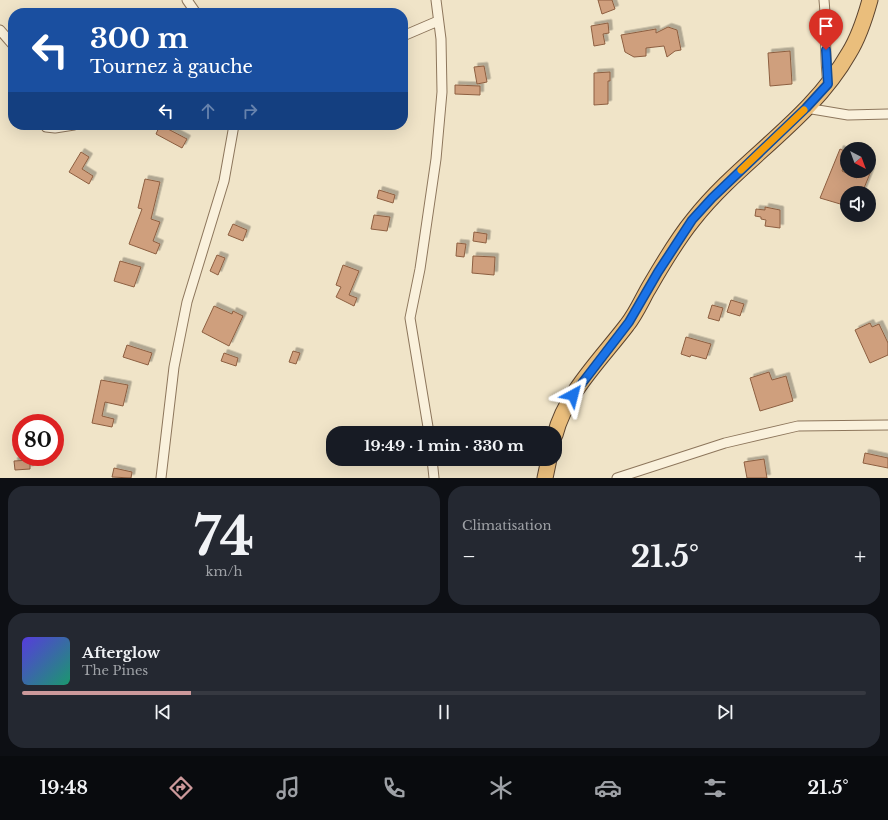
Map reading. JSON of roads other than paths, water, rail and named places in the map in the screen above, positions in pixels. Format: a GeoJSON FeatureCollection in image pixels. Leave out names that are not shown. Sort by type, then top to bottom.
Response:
{"type":"FeatureCollection","features":[{"type":"Feature","properties":{"kind":"highway"},"geometry":{"type":"LineString","coordinates":[[557,426],[573,395],[629,322],[658,272],[692,220],[712,198],[806,108],[828,84],[850,53],[863,24],[870,0]]}},
{"type":"Feature","properties":{"kind":"highway"},"geometry":{"type":"LineString","coordinates":[[545,478],[548,466]]}},
{"type":"Feature","properties":{"kind":"street"},"geometry":{"type":"LineString","coordinates":[[428,426],[410,318],[420,269],[436,159],[442,92],[441,39],[436,0]]}},
{"type":"Feature","properties":{"kind":"street"},"geometry":{"type":"LineString","coordinates":[[824,0],[828,84]]}},
{"type":"Feature","properties":{"kind":"street"},"geometry":{"type":"LineString","coordinates":[[408,34],[438,21]]}},
{"type":"Feature","properties":{"kind":"street"},"geometry":{"type":"LineString","coordinates":[[0,30],[8,39]]}},
{"type":"Feature","properties":{"kind":"street"},"geometry":{"type":"LineString","coordinates":[[806,108],[848,115],[888,114]]}},
{"type":"Feature","properties":{"kind":"street"},"geometry":{"type":"LineString","coordinates":[[161,478],[174,367],[187,302],[224,181],[233,130]]}},
{"type":"Feature","properties":{"kind":"street"},"geometry":{"type":"LineString","coordinates":[[617,478],[725,443],[798,426],[888,425]]}},
{"type":"Feature","properties":{"kind":"street"},"geometry":{"type":"LineString","coordinates":[[433,466],[434,478]]}}]}
